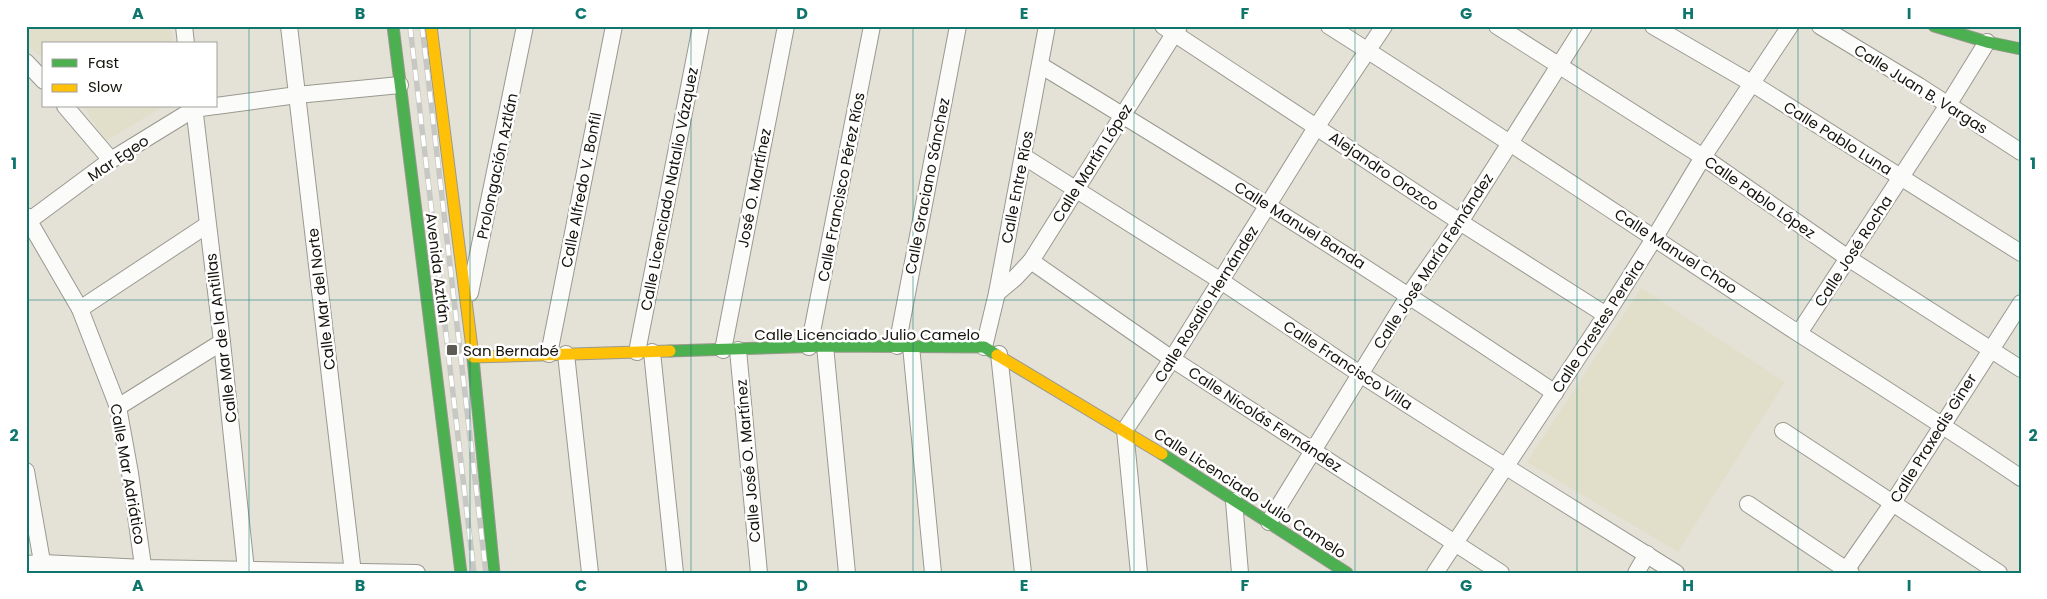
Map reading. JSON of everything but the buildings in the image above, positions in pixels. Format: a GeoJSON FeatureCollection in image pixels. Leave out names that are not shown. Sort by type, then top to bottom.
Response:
{"type":"FeatureCollection","features":[{"type":"Feature","properties":{"kind":"main road","name":"Avenida Aztlán"},"geometry":{"type":"LineString","coordinates":[[393,26],[461,573]]}},
{"type":"Feature","properties":{"kind":"main road","name":"Avenida Aztlán"},"geometry":{"type":"LineString","coordinates":[[432,26],[468,306],[494,573]]}},
{"type":"Feature","properties":{"kind":"main road"},"geometry":{"type":"LineString","coordinates":[[1934,26],[1987,42],[2021,49]]}},
{"type":"Feature","properties":{"kind":"main road","name":"Calle Licenciado Julio Camelo"},"geometry":{"type":"LineString","coordinates":[[473,357],[817,347],[984,347],[999,354],[1125,430],[1347,573]]}},
{"type":"Feature","properties":{"kind":"street"},"geometry":{"type":"LineString","coordinates":[[184,26],[186,42]]}},
{"type":"Feature","properties":{"kind":"street","name":"Calle Mar del Norte"},"geometry":{"type":"LineString","coordinates":[[289,26],[353,572]]}},
{"type":"Feature","properties":{"kind":"street","name":"Prolongación Aztlán"},"geometry":{"type":"LineString","coordinates":[[468,306],[525,26]]}},
{"type":"Feature","properties":{"kind":"street","name":"Calle Alfredo V. Bonfil"},"geometry":{"type":"LineString","coordinates":[[549,354],[614,26]]}},
{"type":"Feature","properties":{"kind":"street","name":"Calle Licenciado Natalio Vázquez"},"geometry":{"type":"LineString","coordinates":[[675,573],[645,352],[701,26]]}},
{"type":"Feature","properties":{"kind":"street","name":"José O. Martínez"},"geometry":{"type":"LineString","coordinates":[[730,350],[786,26]]}},
{"type":"Feature","properties":{"kind":"street","name":"Calle Francisco Pérez Ríos"},"geometry":{"type":"LineString","coordinates":[[847,573],[817,347],[872,26]]}},
{"type":"Feature","properties":{"kind":"street","name":"Calle Graciano Sánchez"},"geometry":{"type":"LineString","coordinates":[[932,573],[904,346],[958,26]]}},
{"type":"Feature","properties":{"kind":"street","name":"Calle Entre Ríos"},"geometry":{"type":"LineString","coordinates":[[984,347],[997,292],[1047,26]]}},
{"type":"Feature","properties":{"kind":"street","name":"Calle Manuel Chao"},"geometry":{"type":"LineString","coordinates":[[1329,26],[1655,237],[1799,333],[1942,424],[2021,478]]}},
{"type":"Feature","properties":{"kind":"street","name":"Calle Rosalio Hernández"},"geometry":{"type":"LineString","coordinates":[[1125,430],[1172,359],[1317,126],[1384,26]]}},
{"type":"Feature","properties":{"kind":"street","name":"Calle Pablo López"},"geometry":{"type":"LineString","coordinates":[[1497,26],[1702,157],[1848,258],[2021,369]]}},
{"type":"Feature","properties":{"kind":"street","name":"Calle José María Fernández"},"geometry":{"type":"LineString","coordinates":[[1269,522],[1409,295],[1460,222],[1584,26]]}},
{"type":"Feature","properties":{"kind":"street","name":"Calle Pablo Luna"},"geometry":{"type":"LineString","coordinates":[[1653,26],[1753,84],[2021,254]]}},
{"type":"Feature","properties":{"kind":"street","name":"Calle Orestes Pereira"},"geometry":{"type":"LineString","coordinates":[[1435,573],[1606,315],[1702,157],[1753,84],[1790,26]]}},
{"type":"Feature","properties":{"kind":"street","name":"Calle Juan B. Vargas"},"geometry":{"type":"LineString","coordinates":[[1820,26],[2021,152]]}},
{"type":"Feature","properties":{"kind":"street","name":"Calle Martín López"},"geometry":{"type":"LineString","coordinates":[[997,292],[1015,278],[1031,261],[1122,115],[1172,29]]}},
{"type":"Feature","properties":{"kind":"street","name":"Alejandro Orozco"},"geometry":{"type":"LineString","coordinates":[[1172,29],[1460,222],[1606,315]]}},
{"type":"Feature","properties":{"kind":"street","name":"Calle José Rocha"},"geometry":{"type":"LineString","coordinates":[[1799,333],[1987,42]]}},
{"type":"Feature","properties":{"kind":"street"},"geometry":{"type":"LineString","coordinates":[[26,62],[42,79]]}},
{"type":"Feature","properties":{"kind":"street","name":"Calle Manuel Banda"},"geometry":{"type":"LineString","coordinates":[[1040,65],[1269,205],[1555,392]]}},
{"type":"Feature","properties":{"kind":"street","name":"Mar Egeo"},"geometry":{"type":"LineString","coordinates":[[218,106],[297,95],[400,85]]}},
{"type":"Feature","properties":{"kind":"street"},"geometry":{"type":"LineString","coordinates":[[67,108],[111,160]]}},
{"type":"Feature","properties":{"kind":"street","name":"Mar Egeo"},"geometry":{"type":"LineString","coordinates":[[27,220],[111,160],[194,108]]}},
{"type":"Feature","properties":{"kind":"street","name":"Calle Mar de la Antillas"},"geometry":{"type":"LineString","coordinates":[[194,108],[222,342],[246,570]]}},
{"type":"Feature","properties":{"kind":"street","name":"Calle Francisco Villa"},"geometry":{"type":"LineString","coordinates":[[1022,156],[1221,281],[1360,374],[1676,573]]}},
{"type":"Feature","properties":{"kind":"street","name":"Calle Mar Adriático"},"geometry":{"type":"LineString","coordinates":[[27,220],[80,309],[118,407],[144,570]]}},
{"type":"Feature","properties":{"kind":"street"},"geometry":{"type":"LineString","coordinates":[[80,309],[207,225]]}},
{"type":"Feature","properties":{"kind":"street","name":"Calle Nicolás Fernández"},"geometry":{"type":"LineString","coordinates":[[1031,261],[1172,359],[1501,573]]}},
{"type":"Feature","properties":{"kind":"street","name":"Calle Praxedis Giner"},"geometry":{"type":"LineString","coordinates":[[1847,572],[1990,348],[2021,303]]}},
{"type":"Feature","properties":{"kind":"street"},"geometry":{"type":"LineString","coordinates":[[118,407],[222,342]]}},
{"type":"Feature","properties":{"kind":"street","name":"Calle José O. Martínez"},"geometry":{"type":"LineString","coordinates":[[730,350],[759,573]]}},
{"type":"Feature","properties":{"kind":"street"},"geometry":{"type":"LineString","coordinates":[[566,354],[590,573]]}},
{"type":"Feature","properties":{"kind":"street"},"geometry":{"type":"LineString","coordinates":[[999,354],[1023,573]]}},
{"type":"Feature","properties":{"kind":"street"},"geometry":{"type":"LineString","coordinates":[[1125,430],[1139,573]]}},
{"type":"Feature","properties":{"kind":"street"},"geometry":{"type":"LineString","coordinates":[[1783,431],[1999,573]]}},
{"type":"Feature","properties":{"kind":"street"},"geometry":{"type":"LineString","coordinates":[[26,471],[44,568]]}},
{"type":"Feature","properties":{"kind":"street"},"geometry":{"type":"LineString","coordinates":[[1234,501],[1240,573]]}},
{"type":"Feature","properties":{"kind":"street"},"geometry":{"type":"LineString","coordinates":[[1748,504],[1847,572]]}},
{"type":"Feature","properties":{"kind":"street"},"geometry":{"type":"LineString","coordinates":[[1636,573],[1647,554]]}},
{"type":"Feature","properties":{"kind":"street"},"geometry":{"type":"LineString","coordinates":[[26,564],[44,568],[417,573]]}},
{"type":"Feature","properties":{"kind":"shaded area"},"geometry":{"type":"Polygon","coordinates":[[[26,26],[170,26],[173,42],[42,42],[42,57],[26,45],[26,26]]]}},
{"type":"Feature","properties":{"kind":"shaded area"},"geometry":{"type":"Polygon","coordinates":[[[84,108],[161,108],[106,141],[84,108]]]}},
{"type":"Feature","properties":{"kind":"shaded area"},"geometry":{"type":"Polygon","coordinates":[[[1641,288],[1785,382],[1678,552],[1527,462],[1641,288]]]}},
{"type":"Feature","properties":{"kind":"railway"},"geometry":{"type":"LineString","coordinates":[[410,26],[474,573]]}},
{"type":"Feature","properties":{"kind":"railway"},"geometry":{"type":"LineString","coordinates":[[422,26],[486,573]]}},
{"type":"Feature","properties":{"kind":"traffic: fast"},"geometry":{"type":"LineString","coordinates":[[393,26],[461,573]]}},
{"type":"Feature","properties":{"kind":"traffic: fast"},"geometry":{"type":"LineString","coordinates":[[1934,26],[1987,42],[2021,49]]}},
{"type":"Feature","properties":{"kind":"traffic: fast"},"geometry":{"type":"LineString","coordinates":[[670,351],[825,346],[984,347],[997,355]]}},
{"type":"Feature","properties":{"kind":"traffic: fast"},"geometry":{"type":"LineString","coordinates":[[472,348],[494,573]]}},
{"type":"Feature","properties":{"kind":"traffic: fast"},"geometry":{"type":"LineString","coordinates":[[1162,454],[1347,573]]}},
{"type":"Feature","properties":{"kind":"traffic: slow"},"geometry":{"type":"LineString","coordinates":[[431,26],[472,348]]}},
{"type":"Feature","properties":{"kind":"traffic: slow"},"geometry":{"type":"LineString","coordinates":[[473,357],[670,351]]}},
{"type":"Feature","properties":{"kind":"traffic: slow"},"geometry":{"type":"LineString","coordinates":[[997,355],[1162,454]]}},
{"type":"Feature","properties":{"kind":"place","name":"San Bernabé"},"geometry":{"type":"Point","coordinates":[452,350]}}]}
